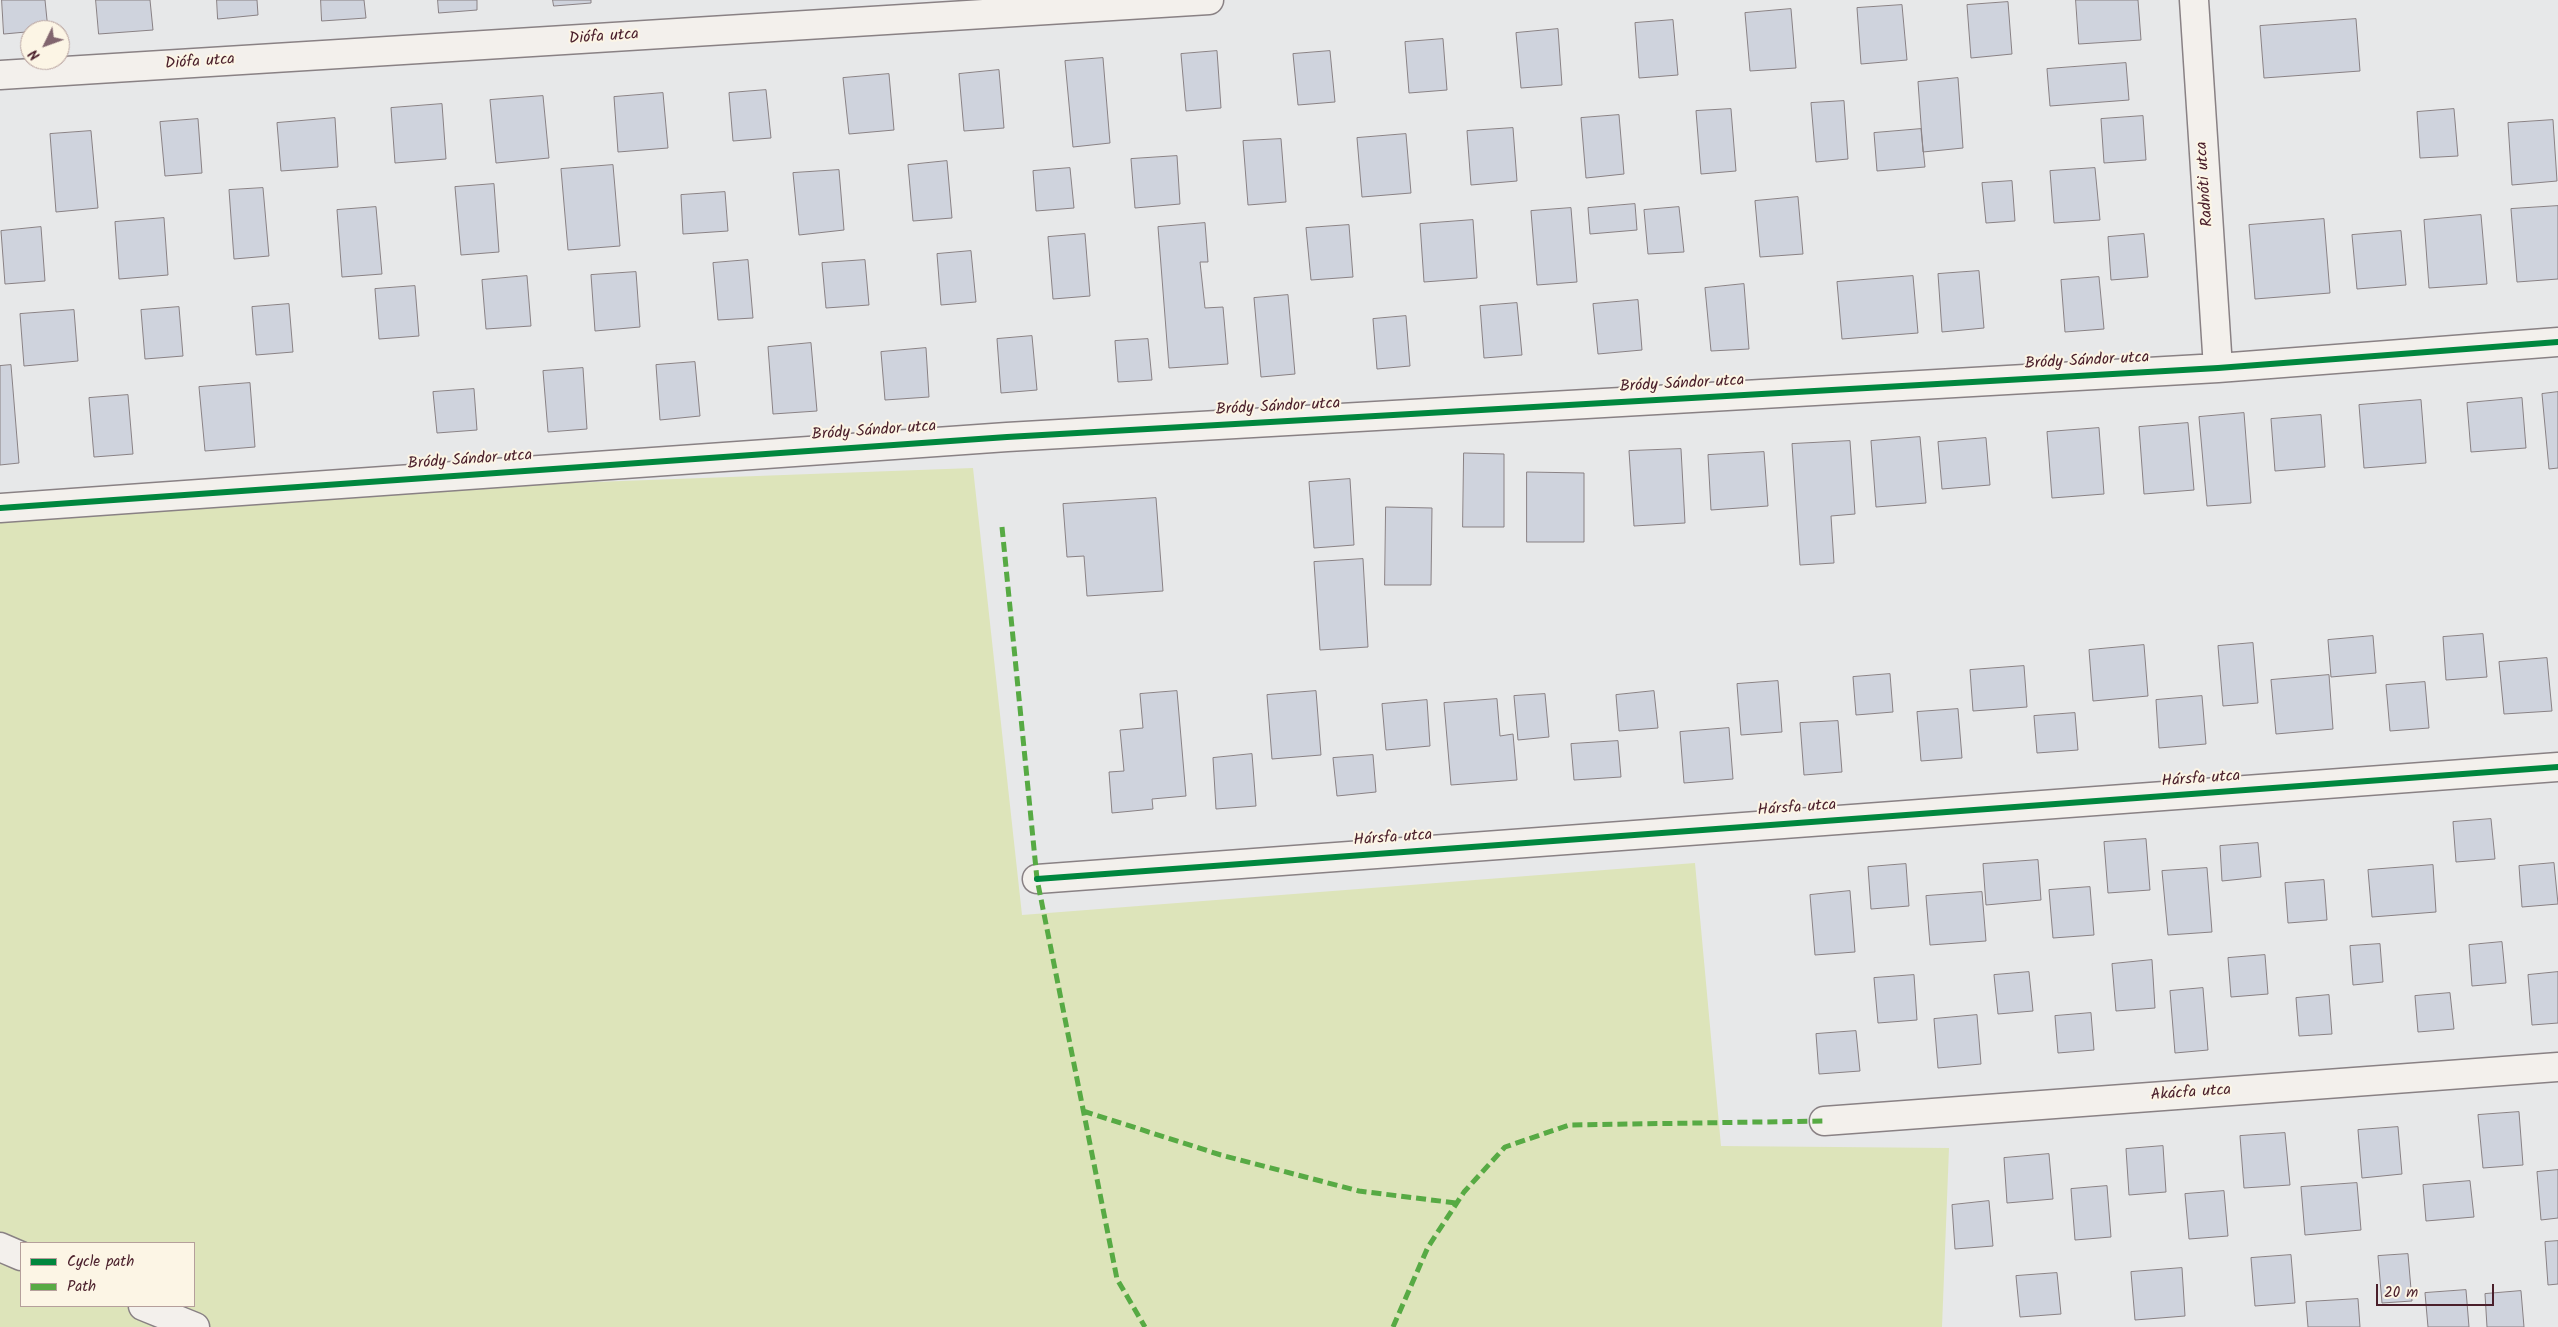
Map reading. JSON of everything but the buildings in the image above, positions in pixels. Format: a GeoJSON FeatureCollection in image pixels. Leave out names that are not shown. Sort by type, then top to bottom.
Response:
{"type":"FeatureCollection","features":[{"type":"Feature","properties":{"kind":"street","name":"Diófa utca"},"geometry":{"type":"LineString","coordinates":[[0,75],[1209,0]]}},
{"type":"Feature","properties":{"kind":"street","name":"Radnóti utca"},"geometry":{"type":"LineString","coordinates":[[2194,0],[2218,368]]}},
{"type":"Feature","properties":{"kind":"street","name":"Bródy Sándor utca"},"geometry":{"type":"LineString","coordinates":[[0,508],[997,437],[2218,368],[2558,342]]}},
{"type":"Feature","properties":{"kind":"street","name":"Hársfa utca"},"geometry":{"type":"LineString","coordinates":[[1038,879],[2558,768]]}},
{"type":"Feature","properties":{"kind":"street","name":"Akácfa utca"},"geometry":{"type":"LineString","coordinates":[[1824,1121],[2558,1067]]}},
{"type":"Feature","properties":{"kind":"street"},"geometry":{"type":"LineString","coordinates":[[0,1247],[20,1256]]}},
{"type":"Feature","properties":{"kind":"street"},"geometry":{"type":"LineString","coordinates":[[145,1307],[195,1327]]}},
{"type":"Feature","properties":{"kind":"green space"},"geometry":{"type":"Polygon","coordinates":[[[973,468],[1022,915],[1695,863],[1721,1146],[1949,1148],[1942,1327],[0,1327],[0,504],[973,468]]]}},
{"type":"Feature","properties":{"kind":"marked path"},"geometry":{"type":"LineString","coordinates":[[1002,527],[1037,879],[1117,1279],[1145,1327]]}},
{"type":"Feature","properties":{"kind":"marked path"},"geometry":{"type":"LineString","coordinates":[[1083,1111],[1221,1155],[1359,1191],[1456,1203]]}},
{"type":"Feature","properties":{"kind":"marked path"},"geometry":{"type":"LineString","coordinates":[[1393,1327],[1428,1247],[1464,1192],[1505,1147],[1569,1125],[1824,1121]]}},
{"type":"Feature","properties":{"kind":"cycle path"},"geometry":{"type":"LineString","coordinates":[[0,508],[1007,437],[2218,368],[2558,342]]}},
{"type":"Feature","properties":{"kind":"cycle path"},"geometry":{"type":"LineString","coordinates":[[1037,879],[2558,767]]}}]}
